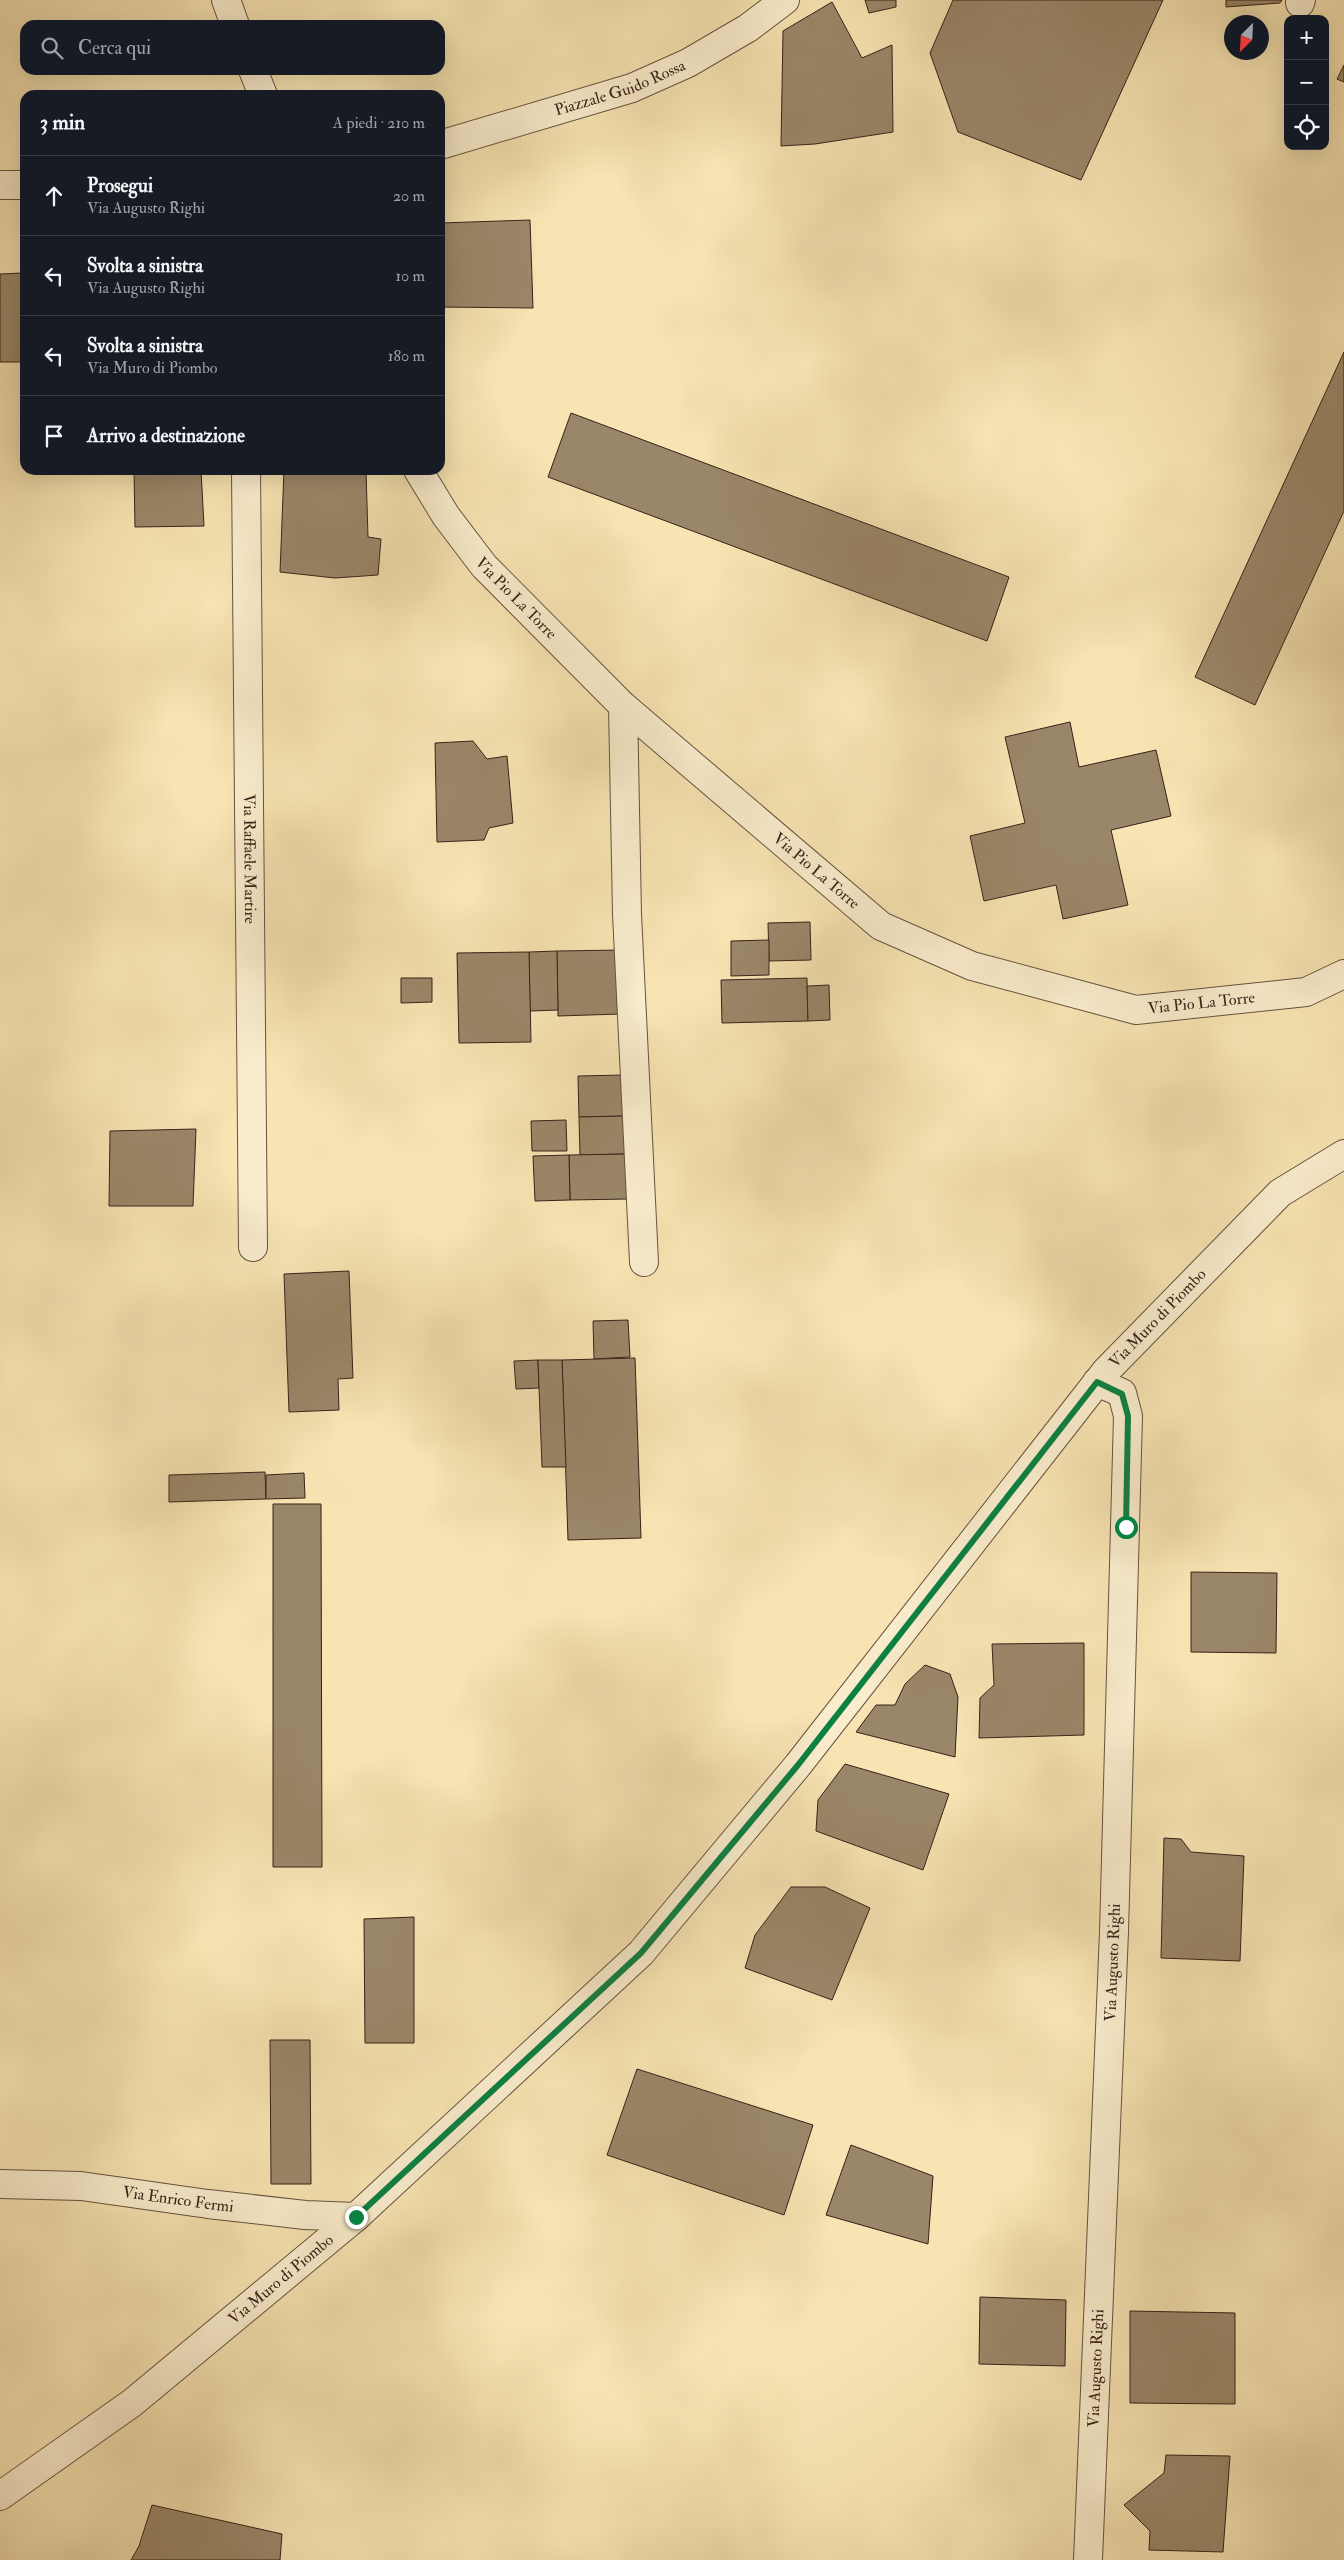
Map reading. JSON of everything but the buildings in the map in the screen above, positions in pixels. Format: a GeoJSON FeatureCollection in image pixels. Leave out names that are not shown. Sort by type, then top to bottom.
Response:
{"type":"FeatureCollection","features":[{"type":"Feature","properties":{"kind":"street"},"geometry":{"type":"LineString","coordinates":[[226,0],[233,20]]}},
{"type":"Feature","properties":{"kind":"street","name":"Piazzale Guido Rossa"},"geometry":{"type":"LineString","coordinates":[[445,144],[632,88],[688,63],[740,33],[784,0]]}},
{"type":"Feature","properties":{"kind":"street"},"geometry":{"type":"LineString","coordinates":[[255,75],[261,90]]}},
{"type":"Feature","properties":{"kind":"street"},"geometry":{"type":"LineString","coordinates":[[0,185],[20,185]]}},
{"type":"Feature","properties":{"kind":"street","name":"Via Raffaele Martire"},"geometry":{"type":"LineString","coordinates":[[246,475],[253,1247]]}},
{"type":"Feature","properties":{"kind":"street","name":"Via Pio La Torre"},"geometry":{"type":"LineString","coordinates":[[421,475],[446,516],[484,566],[623,706],[881,926],[972,966],[1136,1010],[1306,992],[1344,974]]}},
{"type":"Feature","properties":{"kind":"street"},"geometry":{"type":"LineString","coordinates":[[623,706],[626,904],[644,1262]]}},
{"type":"Feature","properties":{"kind":"street","name":"Via Muro di Piombo"},"geometry":{"type":"LineString","coordinates":[[0,2496],[132,2403],[356,2217],[641,1953],[798,1765],[1097,1382],[1280,1192],[1344,1154]]}},
{"type":"Feature","properties":{"kind":"street","name":"Via Augusto Righi"},"geometry":{"type":"LineString","coordinates":[[1088,2560],[1115,1922],[1128,1416],[1122,1394],[1097,1382]]}},
{"type":"Feature","properties":{"kind":"street","name":"Via Enrico Fermi"},"geometry":{"type":"LineString","coordinates":[[0,2184],[81,2186],[208,2204],[305,2215],[356,2217]]}},
{"type":"Feature","properties":{"kind":"route"},"geometry":{"type":"LineString","coordinates":[[356,2217],[641,1953],[798,1765],[1097,1382],[1122,1394],[1128,1416],[1126,1527]]}}]}
